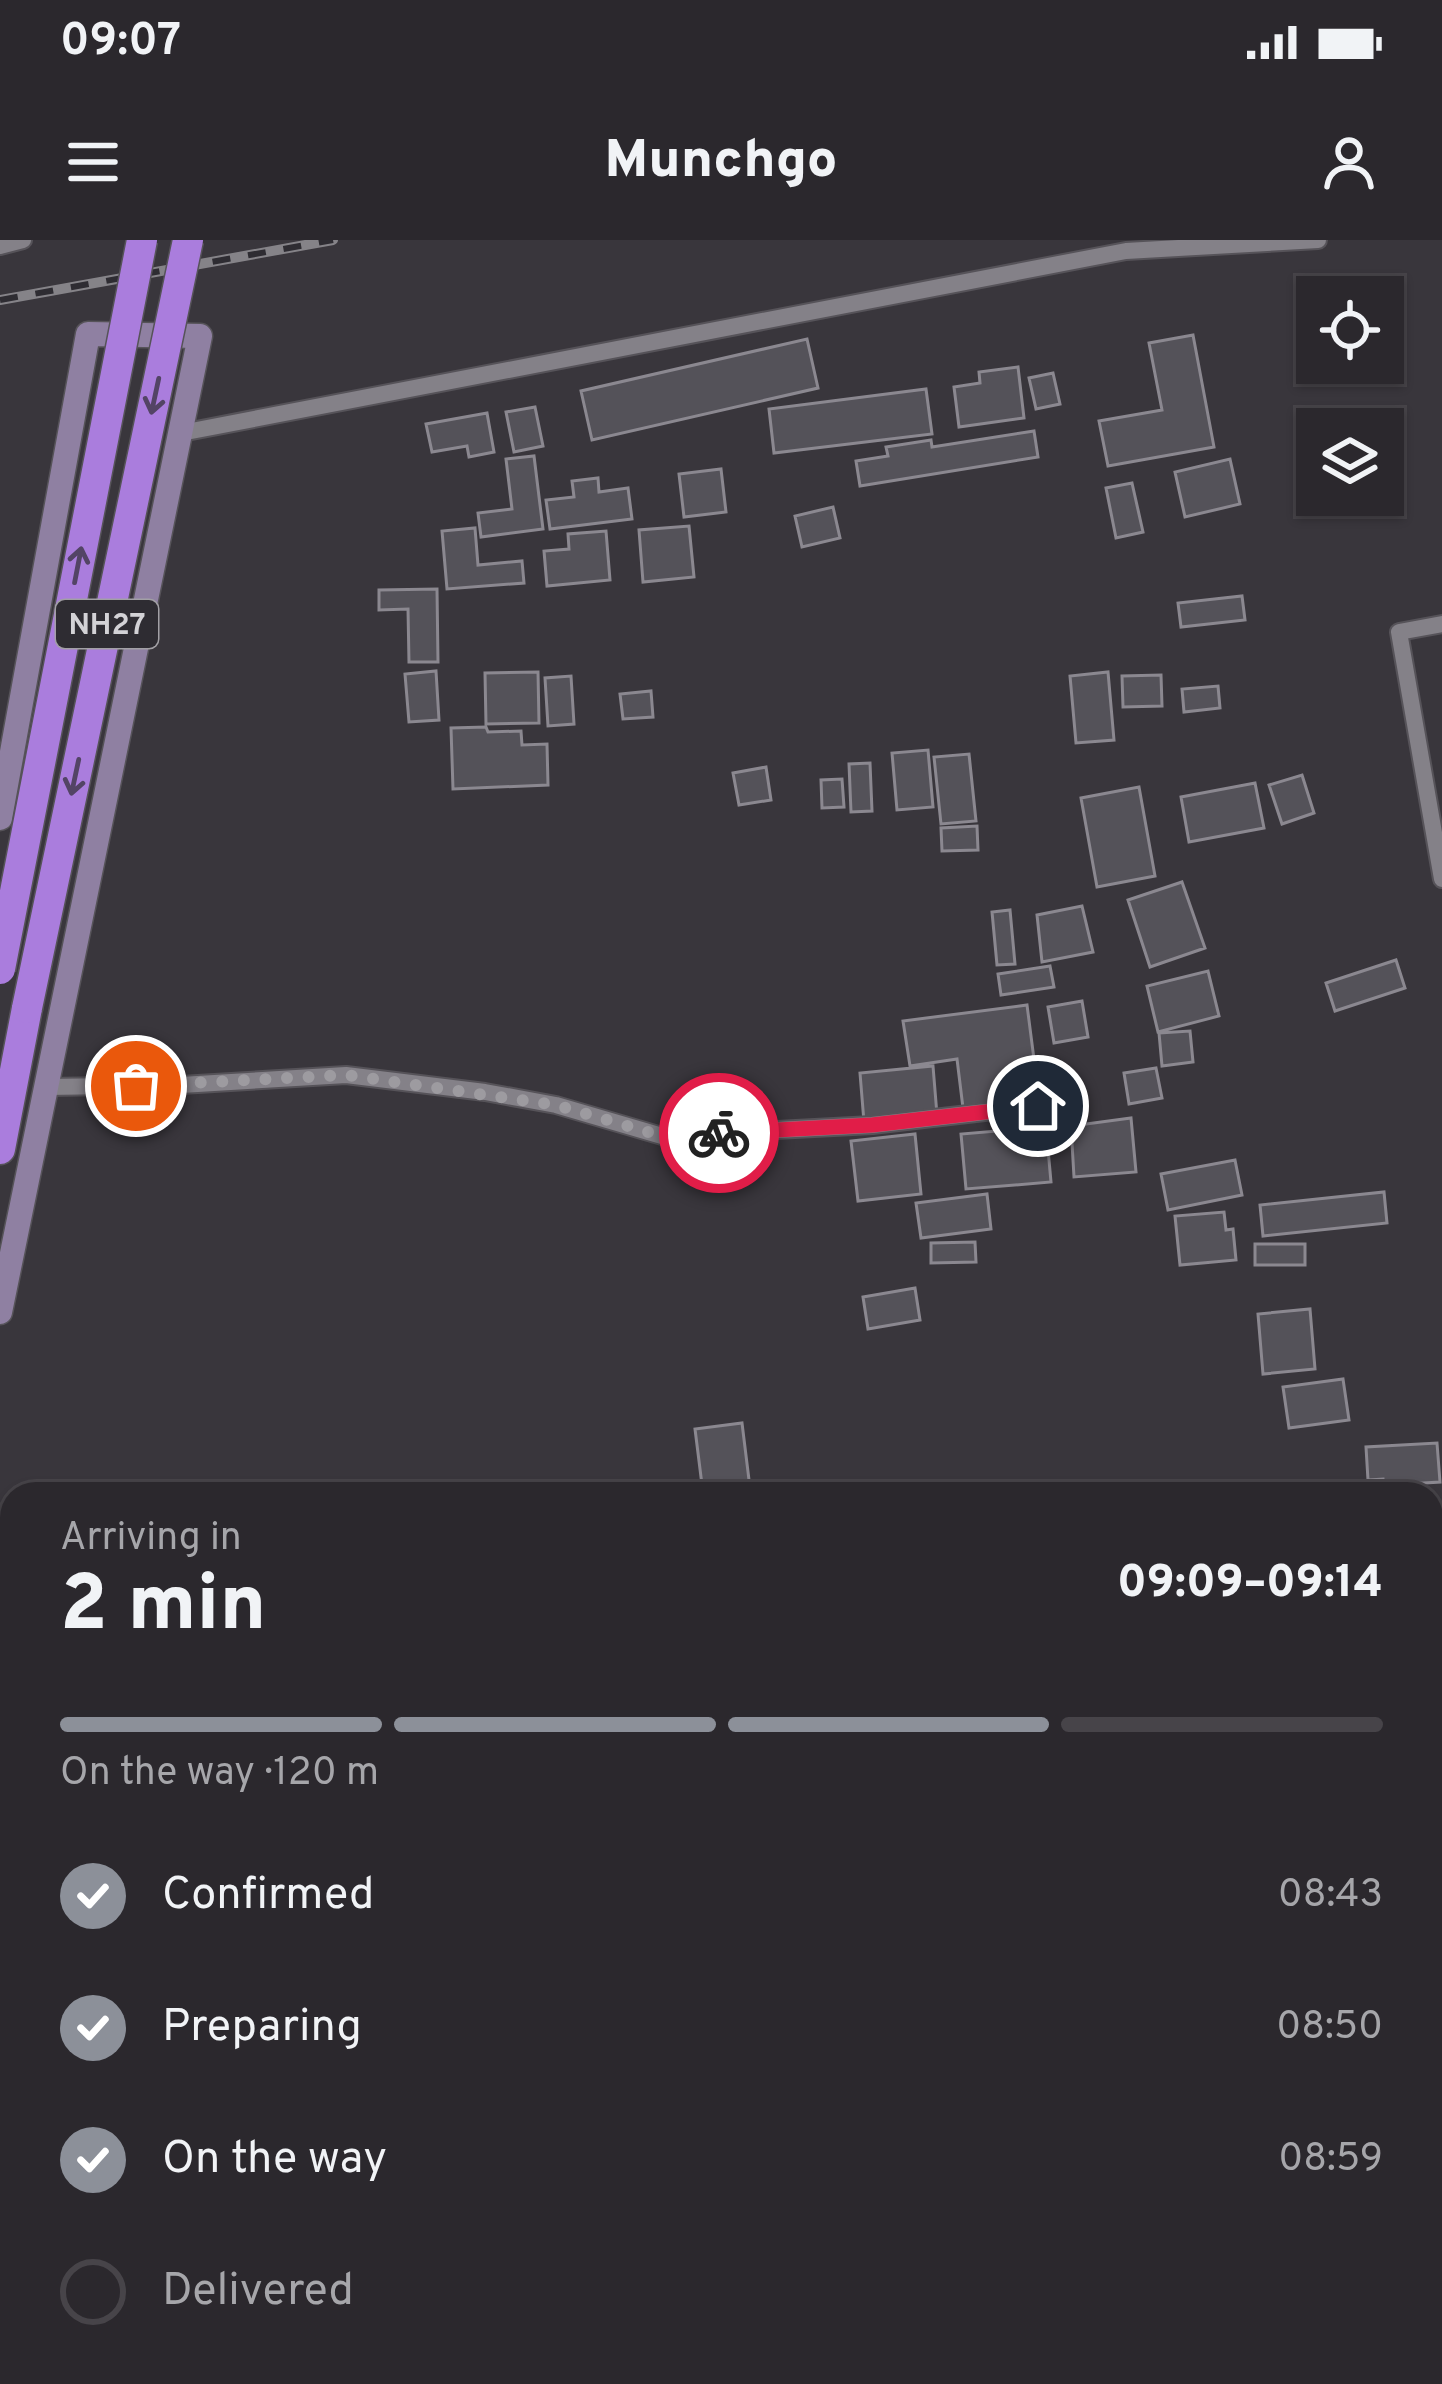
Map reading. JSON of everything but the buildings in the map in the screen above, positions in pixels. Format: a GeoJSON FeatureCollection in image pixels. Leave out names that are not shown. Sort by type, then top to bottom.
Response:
{"type":"FeatureCollection","features":[{"type":"Feature","properties":{"kind":"highway","name":"NH27"},"geometry":{"type":"LineString","coordinates":[[0,969],[142,240]]}},
{"type":"Feature","properties":{"kind":"highway","name":"NH27"},"geometry":{"type":"LineString","coordinates":[[0,1149],[188,240]]}},
{"type":"Feature","properties":{"kind":"street"},"geometry":{"type":"LineString","coordinates":[[0,246],[23,240]]}},
{"type":"Feature","properties":{"kind":"street"},"geometry":{"type":"LineString","coordinates":[[181,434],[1126,251],[1318,240]]}},
{"type":"Feature","properties":{"kind":"street"},"geometry":{"type":"LineString","coordinates":[[0,818],[88,334],[200,336],[0,1312]]}},
{"type":"Feature","properties":{"kind":"street"},"geometry":{"type":"LineString","coordinates":[[1442,624],[1399,632],[1442,879]]}},
{"type":"Feature","properties":{"kind":"street"},"geometry":{"type":"LineString","coordinates":[[46,1087],[346,1075],[556,1105],[662,1136],[872,1125],[1038,1106]]}},
{"type":"Feature","properties":{"kind":"railway"},"geometry":{"type":"LineString","coordinates":[[0,300],[333,240]]}},
{"type":"Feature","properties":{"kind":"way so far"},"geometry":{"type":"LineString","coordinates":[[136,1086],[346,1075],[556,1105],[662,1136],[719,1133]]}},
{"type":"Feature","properties":{"kind":"route"},"geometry":{"type":"LineString","coordinates":[[719,1133],[872,1125],[1038,1106]]}}]}
